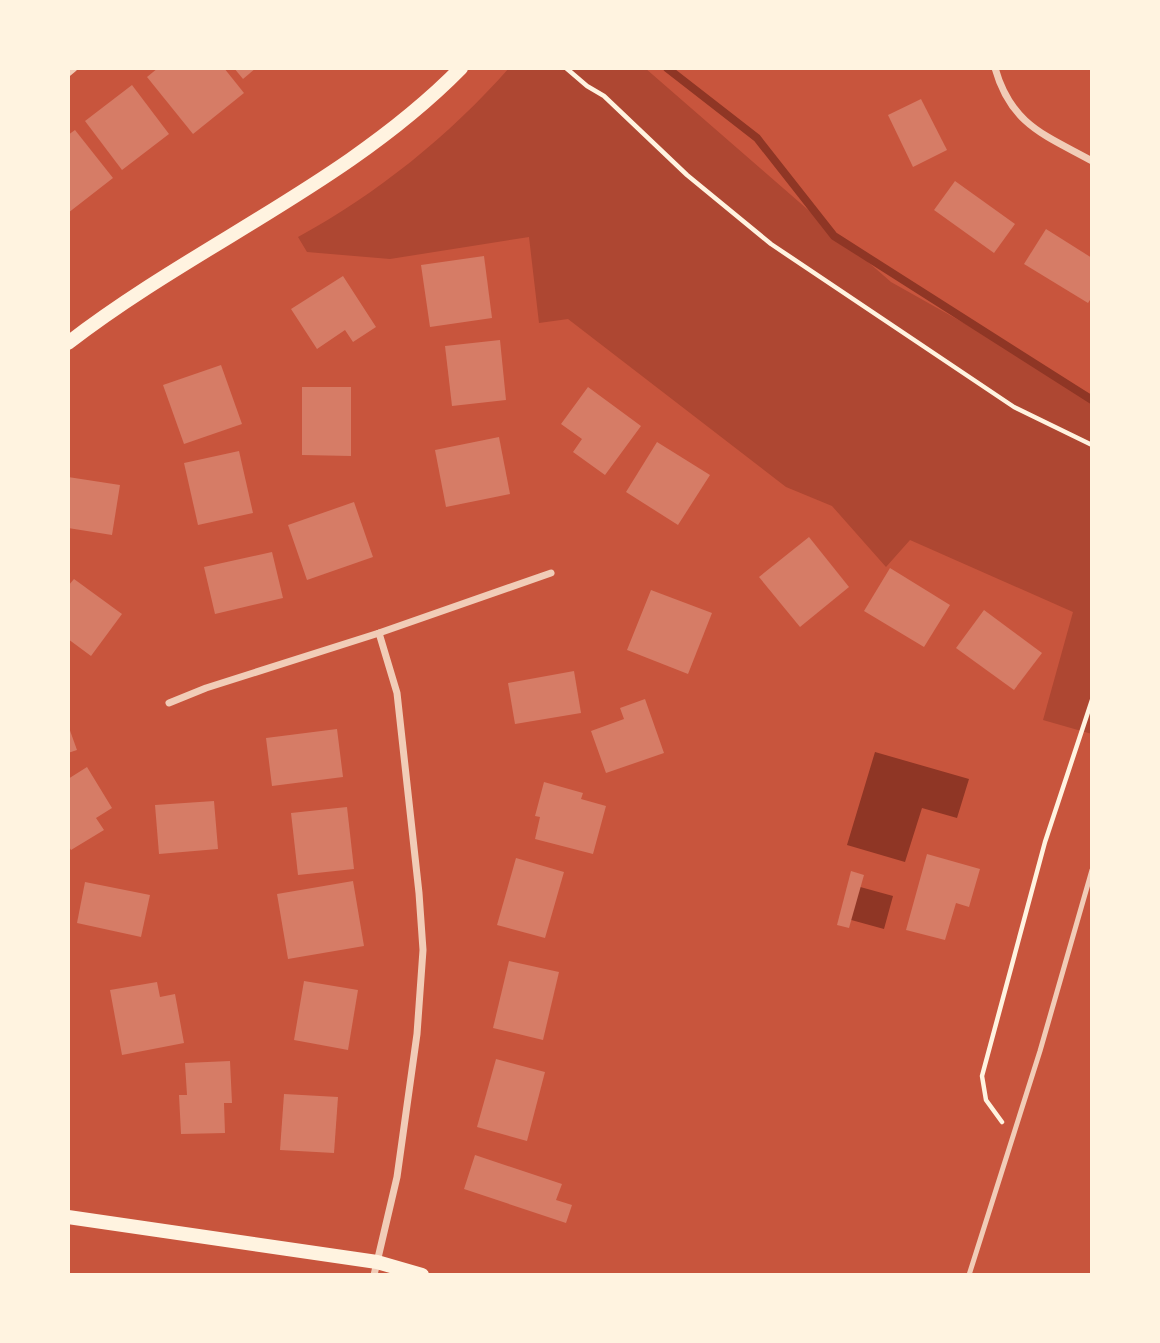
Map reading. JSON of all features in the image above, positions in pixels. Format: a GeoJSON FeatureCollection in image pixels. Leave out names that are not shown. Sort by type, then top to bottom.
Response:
{"type":"FeatureCollection","features":[{"type":"Feature","properties":{"kind":"main road"},"geometry":{"type":"LineString","coordinates":[[68,342],[161,279],[352,160],[408,117],[461,68]]}},
{"type":"Feature","properties":{"kind":"main road"},"geometry":{"type":"LineString","coordinates":[[68,1217],[422,1275]]}},
{"type":"Feature","properties":{"kind":"street"},"geometry":{"type":"LineString","coordinates":[[68,73],[74,68]]}},
{"type":"Feature","properties":{"kind":"street"},"geometry":{"type":"LineString","coordinates":[[995,68],[1000,88],[1027,123],[1092,161]]}},
{"type":"Feature","properties":{"kind":"street"},"geometry":{"type":"LineString","coordinates":[[169,703],[206,688],[379,633],[551,573]]}},
{"type":"Feature","properties":{"kind":"street"},"geometry":{"type":"LineString","coordinates":[[376,1268],[397,1177],[417,1034],[423,950],[397,693],[379,633]]}},
{"type":"Feature","properties":{"kind":"lane"},"geometry":{"type":"LineString","coordinates":[[969,1275],[1092,870]]}},
{"type":"Feature","properties":{"kind":"path"},"geometry":{"type":"LineString","coordinates":[[566,68],[604,96],[687,175],[771,244],[1014,407],[1092,445]]}},
{"type":"Feature","properties":{"kind":"path"},"geometry":{"type":"LineString","coordinates":[[1011,1142],[1000,1119],[986,1100],[982,1076],[1045,842],[1092,700]]}},
{"type":"Feature","properties":{"kind":"shaded area"},"geometry":{"type":"Polygon","coordinates":[[[509,68],[645,68],[891,282],[1092,395],[1092,734],[1043,720],[1073,612],[910,540],[886,567],[832,506],[786,487],[568,319],[539,323],[529,237],[390,259],[307,252],[298,237],[356,202],[411,162],[462,117],[509,68]]]}},
{"type":"Feature","properties":{"kind":"shaded area"},"geometry":{"type":"Polygon","coordinates":[[[875,752],[969,779],[957,818],[922,808],[905,862],[847,845],[875,752]]]}},
{"type":"Feature","properties":{"kind":"shaded area"},"geometry":{"type":"Polygon","coordinates":[[[853,885],[893,896],[884,929],[844,918],[853,885]]]}},
{"type":"Feature","properties":{"kind":"building"},"geometry":{"type":"Polygon","coordinates":[[[158,68],[224,68],[244,93],[193,134],[147,77],[158,68]]]}},
{"type":"Feature","properties":{"kind":"building"},"geometry":{"type":"Polygon","coordinates":[[[234,68],[256,68],[243,79],[234,68]]]}},
{"type":"Feature","properties":{"kind":"building"},"geometry":{"type":"Polygon","coordinates":[[[132,85],[169,134],[122,170],[85,121],[132,85]]]}},
{"type":"Feature","properties":{"kind":"building"},"geometry":{"type":"Polygon","coordinates":[[[921,99],[947,150],[913,167],[888,115],[921,99]]]}},
{"type":"Feature","properties":{"kind":"building"},"geometry":{"type":"Polygon","coordinates":[[[75,130],[113,178],[68,213],[68,135],[75,130]]]}},
{"type":"Feature","properties":{"kind":"building"},"geometry":{"type":"Polygon","coordinates":[[[955,181],[1015,224],[994,253],[934,210],[955,181]]]}},
{"type":"Feature","properties":{"kind":"building"},"geometry":{"type":"Polygon","coordinates":[[[1046,229],[1092,258],[1092,297],[1088,303],[1024,264],[1046,229]]]}},
{"type":"Feature","properties":{"kind":"building"},"geometry":{"type":"Polygon","coordinates":[[[484,256],[492,318],[430,327],[421,265],[484,256]]]}},
{"type":"Feature","properties":{"kind":"building"},"geometry":{"type":"Polygon","coordinates":[[[343,276],[376,327],[353,342],[345,330],[317,349],[291,309],[343,276]]]}},
{"type":"Feature","properties":{"kind":"building"},"geometry":{"type":"Polygon","coordinates":[[[500,340],[506,400],[452,406],[445,346],[500,340]]]}},
{"type":"Feature","properties":{"kind":"building"},"geometry":{"type":"Polygon","coordinates":[[[221,365],[242,424],[184,444],[163,385],[221,365]]]}},
{"type":"Feature","properties":{"kind":"building"},"geometry":{"type":"Polygon","coordinates":[[[302,387],[351,387],[351,456],[302,455],[302,387]]]}},
{"type":"Feature","properties":{"kind":"building"},"geometry":{"type":"Polygon","coordinates":[[[588,387],[641,426],[605,475],[573,452],[582,439],[561,424],[588,387]]]}},
{"type":"Feature","properties":{"kind":"building"},"geometry":{"type":"Polygon","coordinates":[[[499,437],[510,494],[446,507],[435,450],[499,437]]]}},
{"type":"Feature","properties":{"kind":"building"},"geometry":{"type":"Polygon","coordinates":[[[657,442],[710,475],[678,525],[626,492],[657,442]]]}},
{"type":"Feature","properties":{"kind":"building"},"geometry":{"type":"Polygon","coordinates":[[[239,451],[253,513],[198,525],[184,463],[239,451]]]}},
{"type":"Feature","properties":{"kind":"building"},"geometry":{"type":"Polygon","coordinates":[[[68,477],[120,485],[112,535],[68,528],[68,477]]]}},
{"type":"Feature","properties":{"kind":"building"},"geometry":{"type":"Polygon","coordinates":[[[354,502],[373,557],[307,580],[288,525],[354,502]]]}},
{"type":"Feature","properties":{"kind":"building"},"geometry":{"type":"Polygon","coordinates":[[[809,537],[849,587],[800,627],[759,577],[809,537]]]}},
{"type":"Feature","properties":{"kind":"building"},"geometry":{"type":"Polygon","coordinates":[[[272,552],[283,598],[215,614],[204,567],[272,552]]]}},
{"type":"Feature","properties":{"kind":"building"},"geometry":{"type":"Polygon","coordinates":[[[890,568],[950,605],[924,647],[864,611],[890,568]]]}},
{"type":"Feature","properties":{"kind":"building"},"geometry":{"type":"Polygon","coordinates":[[[74,579],[122,614],[91,656],[68,639],[68,586],[74,579]]]}},
{"type":"Feature","properties":{"kind":"building"},"geometry":{"type":"Polygon","coordinates":[[[651,590],[712,613],[688,674],[627,650],[651,590]]]}},
{"type":"Feature","properties":{"kind":"building"},"geometry":{"type":"Polygon","coordinates":[[[984,610],[1042,653],[1014,690],[956,648],[984,610]]]}},
{"type":"Feature","properties":{"kind":"building"},"geometry":{"type":"Polygon","coordinates":[[[574,671],[581,713],[515,724],[508,683],[574,671]]]}},
{"type":"Feature","properties":{"kind":"building"},"geometry":{"type":"Polygon","coordinates":[[[645,699],[664,753],[606,773],[591,731],[624,719],[620,708],[645,699]]]}},
{"type":"Feature","properties":{"kind":"building"},"geometry":{"type":"Polygon","coordinates":[[[68,725],[77,750],[68,753],[68,725]]]}},
{"type":"Feature","properties":{"kind":"building"},"geometry":{"type":"Polygon","coordinates":[[[337,729],[343,777],[272,786],[266,738],[337,729]]]}},
{"type":"Feature","properties":{"kind":"building"},"geometry":{"type":"Polygon","coordinates":[[[87,767],[112,808],[96,818],[104,830],[71,850],[68,845],[68,779],[87,767]]]}},
{"type":"Feature","properties":{"kind":"building"},"geometry":{"type":"Polygon","coordinates":[[[544,782],[583,793],[581,799],[606,806],[593,854],[535,839],[540,817],[535,816],[544,782]]]}},
{"type":"Feature","properties":{"kind":"building"},"geometry":{"type":"Polygon","coordinates":[[[214,801],[218,849],[159,854],[155,805],[214,801]]]}},
{"type":"Feature","properties":{"kind":"building"},"geometry":{"type":"Polygon","coordinates":[[[347,807],[354,869],[298,875],[291,813],[347,807]]]}},
{"type":"Feature","properties":{"kind":"building"},"geometry":{"type":"Polygon","coordinates":[[[927,854],[980,869],[969,907],[956,903],[945,940],[906,930],[927,854]]]}},
{"type":"Feature","properties":{"kind":"building"},"geometry":{"type":"Polygon","coordinates":[[[516,858],[564,872],[545,938],[497,925],[516,858]]]}},
{"type":"Feature","properties":{"kind":"building"},"geometry":{"type":"Polygon","coordinates":[[[851,871],[864,875],[849,928],[837,925],[851,871]]]}},
{"type":"Feature","properties":{"kind":"building"},"geometry":{"type":"Polygon","coordinates":[[[353,881],[364,946],[288,959],[277,894],[353,881]]]}},
{"type":"Feature","properties":{"kind":"building"},"geometry":{"type":"Polygon","coordinates":[[[85,882],[150,895],[141,937],[77,923],[85,882]]]}},
{"type":"Feature","properties":{"kind":"building"},"geometry":{"type":"Polygon","coordinates":[[[509,961],[559,972],[543,1040],[493,1028],[509,961]]]}},
{"type":"Feature","properties":{"kind":"building"},"geometry":{"type":"Polygon","coordinates":[[[304,981],[358,990],[348,1050],[294,1040],[304,981]]]}},
{"type":"Feature","properties":{"kind":"building"},"geometry":{"type":"Polygon","coordinates":[[[157,982],[160,997],[175,994],[184,1043],[122,1055],[110,990],[157,982]]]}},
{"type":"Feature","properties":{"kind":"building"},"geometry":{"type":"Polygon","coordinates":[[[496,1059],[545,1072],[527,1141],[477,1127],[496,1059]]]}},
{"type":"Feature","properties":{"kind":"building"},"geometry":{"type":"Polygon","coordinates":[[[230,1061],[232,1103],[224,1103],[225,1133],[181,1134],[179,1095],[187,1095],[185,1063],[230,1061]]]}},
{"type":"Feature","properties":{"kind":"building"},"geometry":{"type":"Polygon","coordinates":[[[284,1094],[338,1097],[334,1153],[280,1150],[284,1094]]]}},
{"type":"Feature","properties":{"kind":"building"},"geometry":{"type":"Polygon","coordinates":[[[475,1155],[562,1184],[556,1200],[572,1205],[566,1223],[464,1189],[475,1155]]]}},
{"type":"Feature","properties":{"kind":"waterway"},"geometry":{"type":"LineString","coordinates":[[667,68],[757,138],[834,236],[1092,400]]}}]}
